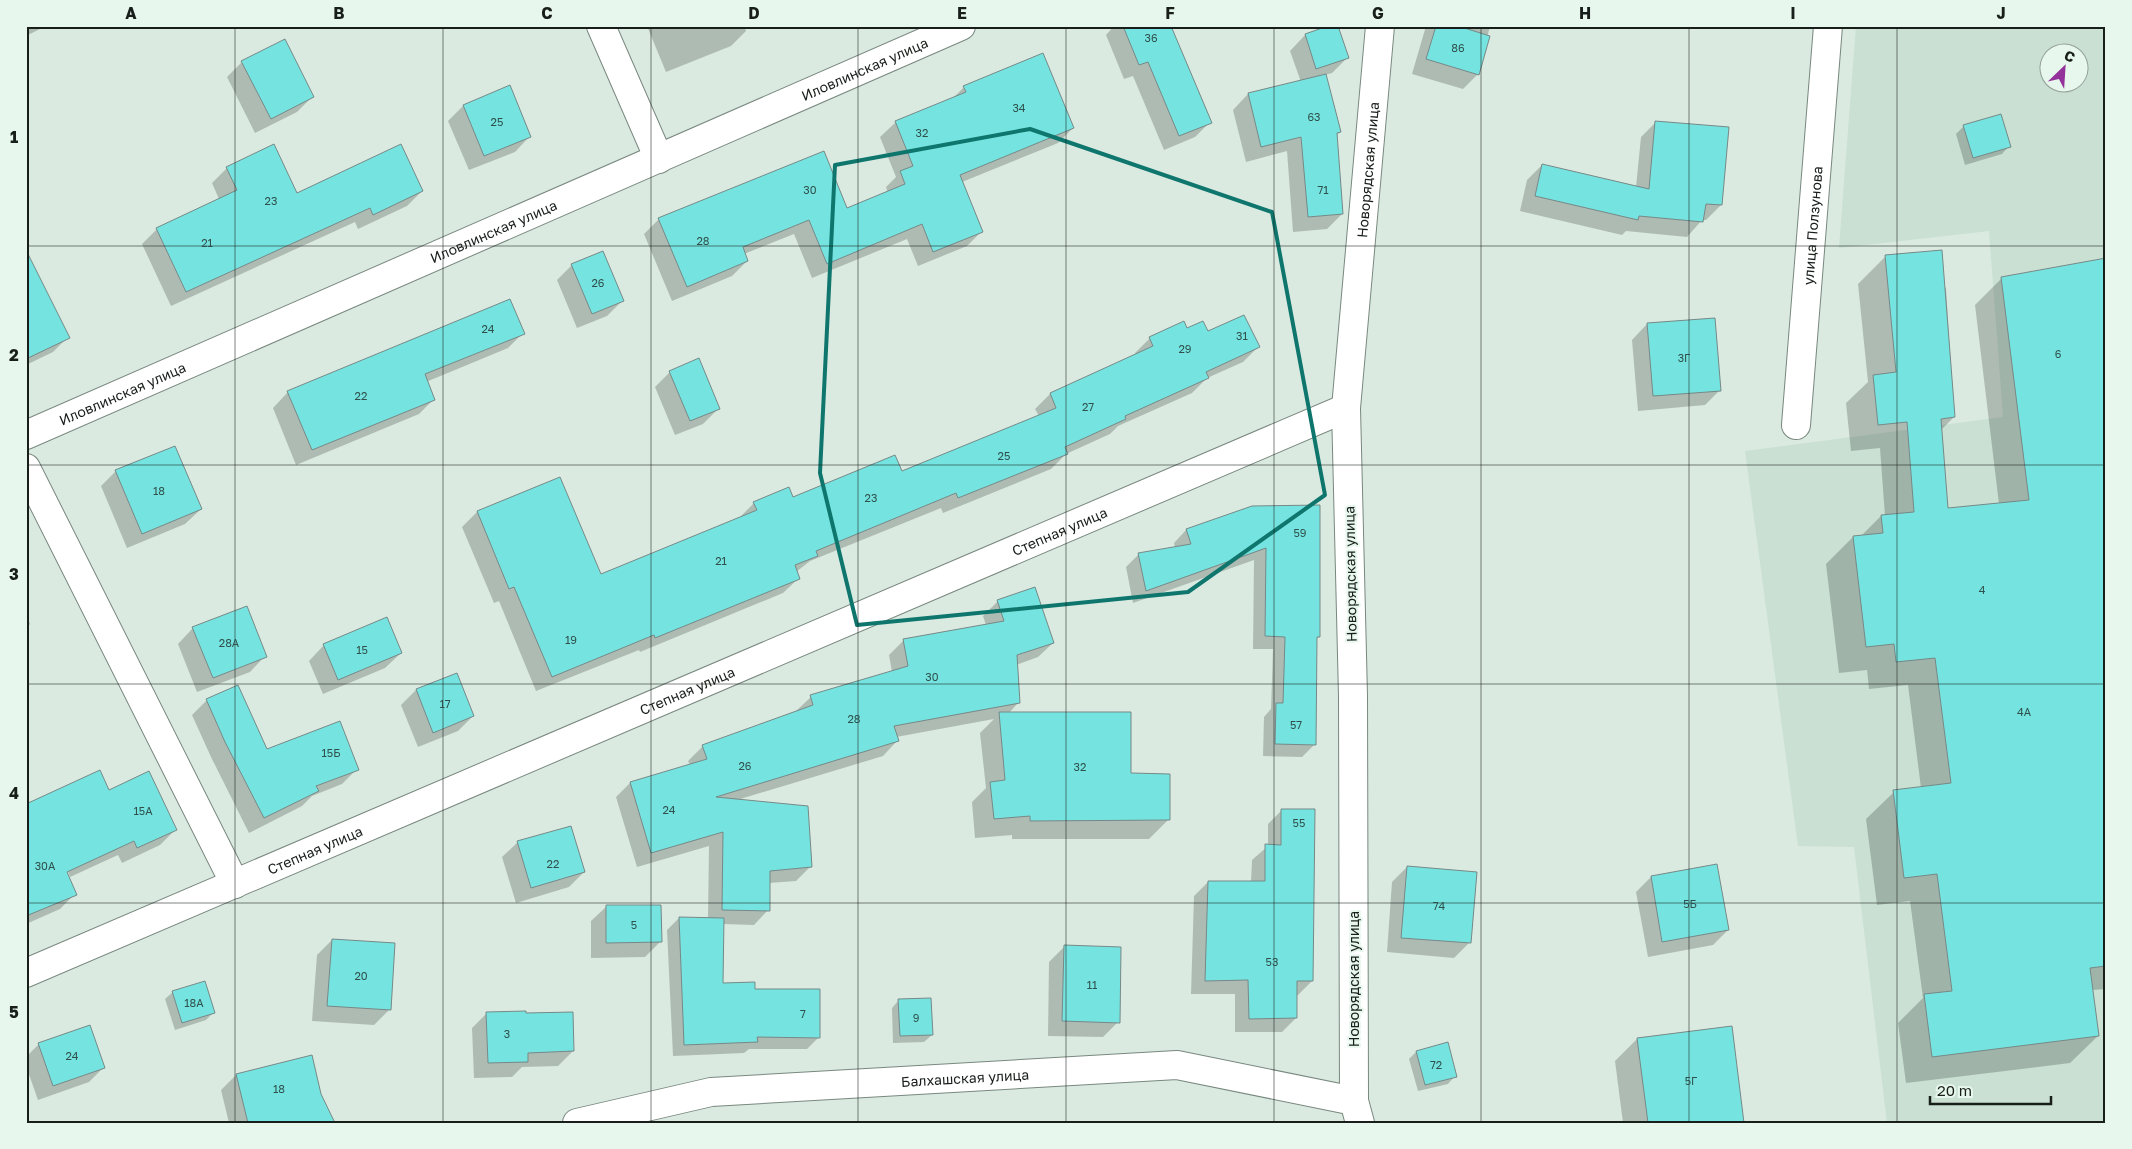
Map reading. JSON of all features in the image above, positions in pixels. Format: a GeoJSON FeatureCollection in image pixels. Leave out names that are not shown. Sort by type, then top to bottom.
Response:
{"type":"FeatureCollection","features":[{"type":"Feature","properties":{"kind":"street"},"geometry":{"type":"LineString","coordinates":[[601,26],[659,159]]}},
{"type":"Feature","properties":{"kind":"street","name":"Иловлинская улица"},"geometry":{"type":"LineString","coordinates":[[26,435],[961,26]]}},
{"type":"Feature","properties":{"kind":"street","name":"Новорядская улица"},"geometry":{"type":"LineString","coordinates":[[1357,1112],[1353,696],[1346,408],[1380,26]]}},
{"type":"Feature","properties":{"kind":"street","name":"улица Ползунова"},"geometry":{"type":"LineString","coordinates":[[1796,425],[1828,26]]}},
{"type":"Feature","properties":{"kind":"street","name":"Степная улица"},"geometry":{"type":"LineString","coordinates":[[26,973],[1346,408]]}},
{"type":"Feature","properties":{"kind":"street"},"geometry":{"type":"LineString","coordinates":[[26,468],[235,884]]}},
{"type":"Feature","properties":{"kind":"street","name":"Балхашская улица"},"geometry":{"type":"LineString","coordinates":[[577,1123],[711,1092],[1177,1065],[1357,1112]]}},
{"type":"Feature","properties":{"kind":"highlighted area"},"geometry":{"type":"Polygon","coordinates":[[[1030,129],[1272,212],[1325,495],[1188,592],[857,625],[820,473],[835,165],[1030,129]]]}},
{"type":"Feature","properties":{"kind":"shaded area"},"geometry":{"type":"Polygon","coordinates":[[[1856,26],[2106,26],[2106,1123],[1887,1123],[1854,847],[1798,846],[1745,451],[2003,417],[1989,231],[1839,248],[1856,26]]]}},
{"type":"Feature","properties":{"kind":"building"},"geometry":{"type":"Polygon","coordinates":[[[1123,26],[1171,26],[1212,123],[1179,136],[1148,62],[1139,65],[1123,26]]]}},
{"type":"Feature","properties":{"kind":"building"},"geometry":{"type":"Polygon","coordinates":[[[1328,26],[1338,26],[1349,58],[1316,69],[1305,34],[1328,26]]]}},
{"type":"Feature","properties":{"kind":"building"},"geometry":{"type":"Polygon","coordinates":[[[1436,26],[1458,26],[1490,36],[1479,75],[1426,59],[1436,26]]]}},
{"type":"Feature","properties":{"kind":"building"},"geometry":{"type":"Polygon","coordinates":[[[285,39],[314,97],[271,119],[241,61],[285,39]]]}},
{"type":"Feature","properties":{"kind":"building"},"geometry":{"type":"Polygon","coordinates":[[[1043,53],[1074,128],[960,175],[983,232],[933,252],[922,224],[827,264],[809,220],[743,247],[748,261],[687,287],[658,218],[824,151],[847,208],[905,184],[900,171],[913,166],[895,121],[966,92],[963,86],[1043,53]]]}},
{"type":"Feature","properties":{"kind":"building"},"geometry":{"type":"Polygon","coordinates":[[[1326,74],[1341,132],[1337,133],[1343,214],[1308,217],[1301,137],[1261,147],[1248,93],[1326,74]]]}},
{"type":"Feature","properties":{"kind":"building"},"geometry":{"type":"Polygon","coordinates":[[[510,85],[531,137],[484,156],[463,105],[510,85]]]}},
{"type":"Feature","properties":{"kind":"building"},"geometry":{"type":"Polygon","coordinates":[[[2001,114],[2011,147],[1973,158],[1963,125],[2001,114]]]}},
{"type":"Feature","properties":{"kind":"building"},"geometry":{"type":"Polygon","coordinates":[[[1655,121],[1729,127],[1722,205],[1706,204],[1703,222],[1639,216],[1638,220],[1535,196],[1542,164],[1649,189],[1655,121]]]}},
{"type":"Feature","properties":{"kind":"building"},"geometry":{"type":"Polygon","coordinates":[[[274,144],[297,193],[401,144],[423,191],[373,215],[370,208],[186,292],[156,228],[237,190],[226,167],[274,144]]]}},
{"type":"Feature","properties":{"kind":"building"},"geometry":{"type":"Polygon","coordinates":[[[26,250],[70,338],[26,359],[26,250]]]}},
{"type":"Feature","properties":{"kind":"building"},"geometry":{"type":"Polygon","coordinates":[[[1942,250],[1955,417],[1941,419],[1948,508],[2029,500],[2001,277],[2106,258],[2106,966],[2090,968],[2099,1036],[1932,1057],[1924,994],[1952,991],[1937,874],[1904,878],[1893,790],[1951,783],[1935,658],[1896,662],[1894,644],[1866,647],[1853,536],[1883,533],[1881,515],[1914,512],[1907,422],[1878,425],[1873,375],[1896,372],[1885,255],[1942,250]]]}},
{"type":"Feature","properties":{"kind":"building"},"geometry":{"type":"Polygon","coordinates":[[[603,251],[624,301],[592,314],[571,264],[603,251]]]}},
{"type":"Feature","properties":{"kind":"building"},"geometry":{"type":"Polygon","coordinates":[[[510,299],[525,334],[425,374],[435,400],[312,450],[287,391],[510,299]]]}},
{"type":"Feature","properties":{"kind":"building"},"geometry":{"type":"Polygon","coordinates":[[[1244,315],[1260,347],[1206,372],[1209,378],[1125,416],[1126,419],[1065,447],[1068,454],[958,498],[956,493],[816,551],[818,556],[795,565],[800,579],[655,638],[654,635],[552,677],[514,587],[509,589],[477,511],[560,477],[601,574],[757,510],[753,502],[789,487],[793,497],[895,455],[902,471],[1056,408],[1050,393],[1153,346],[1149,337],[1184,321],[1187,328],[1203,321],[1208,331],[1244,315]]]}},
{"type":"Feature","properties":{"kind":"building"},"geometry":{"type":"Polygon","coordinates":[[[1715,318],[1721,391],[1653,396],[1647,323],[1715,318]]]}},
{"type":"Feature","properties":{"kind":"building"},"geometry":{"type":"Polygon","coordinates":[[[699,358],[720,409],[690,421],[669,371],[699,358]]]}},
{"type":"Feature","properties":{"kind":"building"},"geometry":{"type":"Polygon","coordinates":[[[175,446],[202,509],[142,534],[115,470],[175,446]]]}},
{"type":"Feature","properties":{"kind":"building"},"geometry":{"type":"Polygon","coordinates":[[[1320,505],[1320,637],[1317,637],[1316,745],[1275,744],[1276,703],[1283,703],[1285,637],[1265,636],[1266,548],[1146,591],[1138,553],[1191,544],[1186,529],[1252,506],[1320,505]]]}},
{"type":"Feature","properties":{"kind":"building"},"geometry":{"type":"Polygon","coordinates":[[[1035,587],[1054,643],[1017,655],[1020,703],[894,726],[899,741],[716,797],[808,806],[812,867],[770,871],[770,911],[722,910],[723,832],[651,853],[630,782],[707,759],[702,745],[813,705],[810,695],[908,666],[903,639],[1004,621],[997,600],[1035,587]]]}},
{"type":"Feature","properties":{"kind":"building"},"geometry":{"type":"Polygon","coordinates":[[[247,606],[267,657],[213,678],[192,627],[247,606]]]}},
{"type":"Feature","properties":{"kind":"building"},"geometry":{"type":"Polygon","coordinates":[[[387,617],[402,653],[338,680],[323,644],[387,617]]]}},
{"type":"Feature","properties":{"kind":"building"},"geometry":{"type":"Polygon","coordinates":[[[457,673],[474,716],[433,733],[416,689],[457,673]]]}},
{"type":"Feature","properties":{"kind":"building"},"geometry":{"type":"Polygon","coordinates":[[[238,685],[267,749],[340,721],[359,770],[316,786],[319,791],[264,818],[225,742],[206,699],[238,685]]]}},
{"type":"Feature","properties":{"kind":"building"},"geometry":{"type":"Polygon","coordinates":[[[999,712],[1131,712],[1131,773],[1170,774],[1170,820],[1030,821],[1030,816],[994,819],[990,782],[1005,780],[999,712]]]}},
{"type":"Feature","properties":{"kind":"building"},"geometry":{"type":"Polygon","coordinates":[[[100,770],[109,790],[149,771],[177,830],[137,848],[134,841],[67,872],[77,895],[26,916],[26,804],[100,770]]]}},
{"type":"Feature","properties":{"kind":"building"},"geometry":{"type":"Polygon","coordinates":[[[1281,809],[1315,809],[1313,981],[1297,981],[1297,1018],[1249,1019],[1248,980],[1205,981],[1208,881],[1265,881],[1265,844],[1281,845],[1281,809]]]}},
{"type":"Feature","properties":{"kind":"building"},"geometry":{"type":"Polygon","coordinates":[[[571,826],[585,872],[531,888],[517,841],[571,826]]]}},
{"type":"Feature","properties":{"kind":"building"},"geometry":{"type":"Polygon","coordinates":[[[1717,864],[1729,930],[1662,942],[1651,876],[1717,864]]]}},
{"type":"Feature","properties":{"kind":"building"},"geometry":{"type":"Polygon","coordinates":[[[1407,866],[1477,872],[1471,943],[1401,938],[1407,866]]]}},
{"type":"Feature","properties":{"kind":"building"},"geometry":{"type":"Polygon","coordinates":[[[606,905],[661,905],[662,942],[606,943],[606,905]]]}},
{"type":"Feature","properties":{"kind":"building"},"geometry":{"type":"Polygon","coordinates":[[[679,917],[724,918],[723,983],[755,982],[755,989],[820,989],[820,1038],[757,1037],[758,1042],[684,1045],[679,917]]]}},
{"type":"Feature","properties":{"kind":"building"},"geometry":{"type":"Polygon","coordinates":[[[332,939],[395,943],[391,1010],[327,1006],[332,939]]]}},
{"type":"Feature","properties":{"kind":"building"},"geometry":{"type":"Polygon","coordinates":[[[1064,945],[1121,947],[1120,1023],[1062,1021],[1064,945]]]}},
{"type":"Feature","properties":{"kind":"building"},"geometry":{"type":"Polygon","coordinates":[[[205,981],[215,1013],[182,1023],[172,991],[205,981]]]}},
{"type":"Feature","properties":{"kind":"building"},"geometry":{"type":"Polygon","coordinates":[[[931,998],[933,1035],[900,1036],[898,999],[931,998]]]}},
{"type":"Feature","properties":{"kind":"building"},"geometry":{"type":"Polygon","coordinates":[[[526,1011],[526,1013],[573,1012],[574,1051],[528,1053],[528,1062],[488,1063],[486,1012],[526,1011]]]}},
{"type":"Feature","properties":{"kind":"building"},"geometry":{"type":"Polygon","coordinates":[[[90,1025],[105,1068],[53,1086],[38,1043],[90,1025]]]}},
{"type":"Feature","properties":{"kind":"building"},"geometry":{"type":"Polygon","coordinates":[[[1732,1026],[1744,1123],[1648,1123],[1637,1038],[1732,1026]]]}},
{"type":"Feature","properties":{"kind":"building"},"geometry":{"type":"Polygon","coordinates":[[[1448,1042],[1457,1077],[1425,1085],[1416,1051],[1448,1042]]]}},
{"type":"Feature","properties":{"kind":"building"},"geometry":{"type":"Polygon","coordinates":[[[312,1055],[321,1094],[335,1123],[248,1123],[236,1074],[312,1055]]]}}]}
